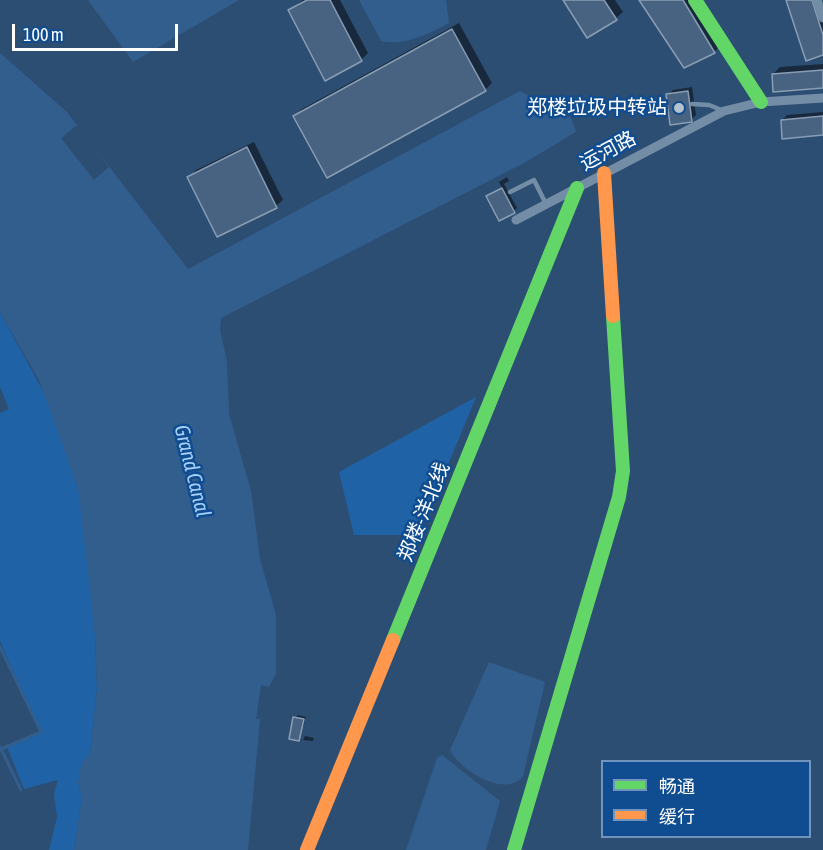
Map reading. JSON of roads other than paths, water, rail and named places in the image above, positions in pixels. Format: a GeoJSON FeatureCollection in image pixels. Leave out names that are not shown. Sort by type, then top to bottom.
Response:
{"type":"FeatureCollection","features":[{"type":"Feature","properties":{"kind":"street"},"geometry":{"type":"LineString","coordinates":[[695,0],[761,102]]}},
{"type":"Feature","properties":{"kind":"street"},"geometry":{"type":"LineString","coordinates":[[817,0],[823,18]]}},
{"type":"Feature","properties":{"kind":"street","name":"运河路"},"geometry":{"type":"LineString","coordinates":[[516,220],[724,111],[761,102],[823,98]]}},
{"type":"Feature","properties":{"kind":"street"},"geometry":{"type":"LineString","coordinates":[[514,850],[620,488],[622,471],[604,173]]}},
{"type":"Feature","properties":{"kind":"street","name":"郑楼-洋北线"},"geometry":{"type":"LineString","coordinates":[[307,850],[577,188]]}},
{"type":"Feature","properties":{"kind":"lane"},"geometry":{"type":"LineString","coordinates":[[692,104],[709,105],[724,111]]}},
{"type":"Feature","properties":{"kind":"lane"},"geometry":{"type":"LineString","coordinates":[[510,192],[534,180],[546,204]]}},
{"type":"Feature","properties":{"kind":"water"},"geometry":{"type":"Polygon","coordinates":[[[88,0],[239,0],[133,62],[88,0]]]}},
{"type":"Feature","properties":{"kind":"water"},"geometry":{"type":"Polygon","coordinates":[[[359,0],[446,0],[449,23],[425,35],[408,40],[381,41],[359,0]]]}},
{"type":"Feature","properties":{"kind":"water","name":"Grand Canal"},"geometry":{"type":"Polygon","coordinates":[[[0,53],[67,112],[188,269],[520,91],[571,118],[576,132],[524,163],[221,318],[220,330],[227,361],[229,414],[251,491],[260,559],[276,615],[276,674],[269,687],[261,685],[256,719],[260,719],[248,850],[74,850],[82,798],[78,782],[82,763],[90,754],[97,689],[95,635],[78,488],[40,382],[0,312],[0,53]]]}},
{"type":"Feature","properties":{"kind":"water"},"geometry":{"type":"Polygon","coordinates":[[[489,662],[545,682],[523,776],[515,783],[505,785],[483,779],[472,772],[462,765],[450,750],[489,662]]]}},
{"type":"Feature","properties":{"kind":"water"},"geometry":{"type":"Polygon","coordinates":[[[442,755],[500,801],[486,850],[406,850],[437,758],[442,755]]]}},
{"type":"Feature","properties":{"kind":"waterway"},"geometry":{"type":"LineString","coordinates":[[0,647],[41,732],[1,749]]}},
{"type":"Feature","properties":{"kind":"waterway"},"geometry":{"type":"LineString","coordinates":[[0,747],[21,790]]}},
{"type":"Feature","properties":{"kind":"place","name":"郑楼垃圾中转站"},"geometry":{"type":"Point","coordinates":[679,108]}}]}
